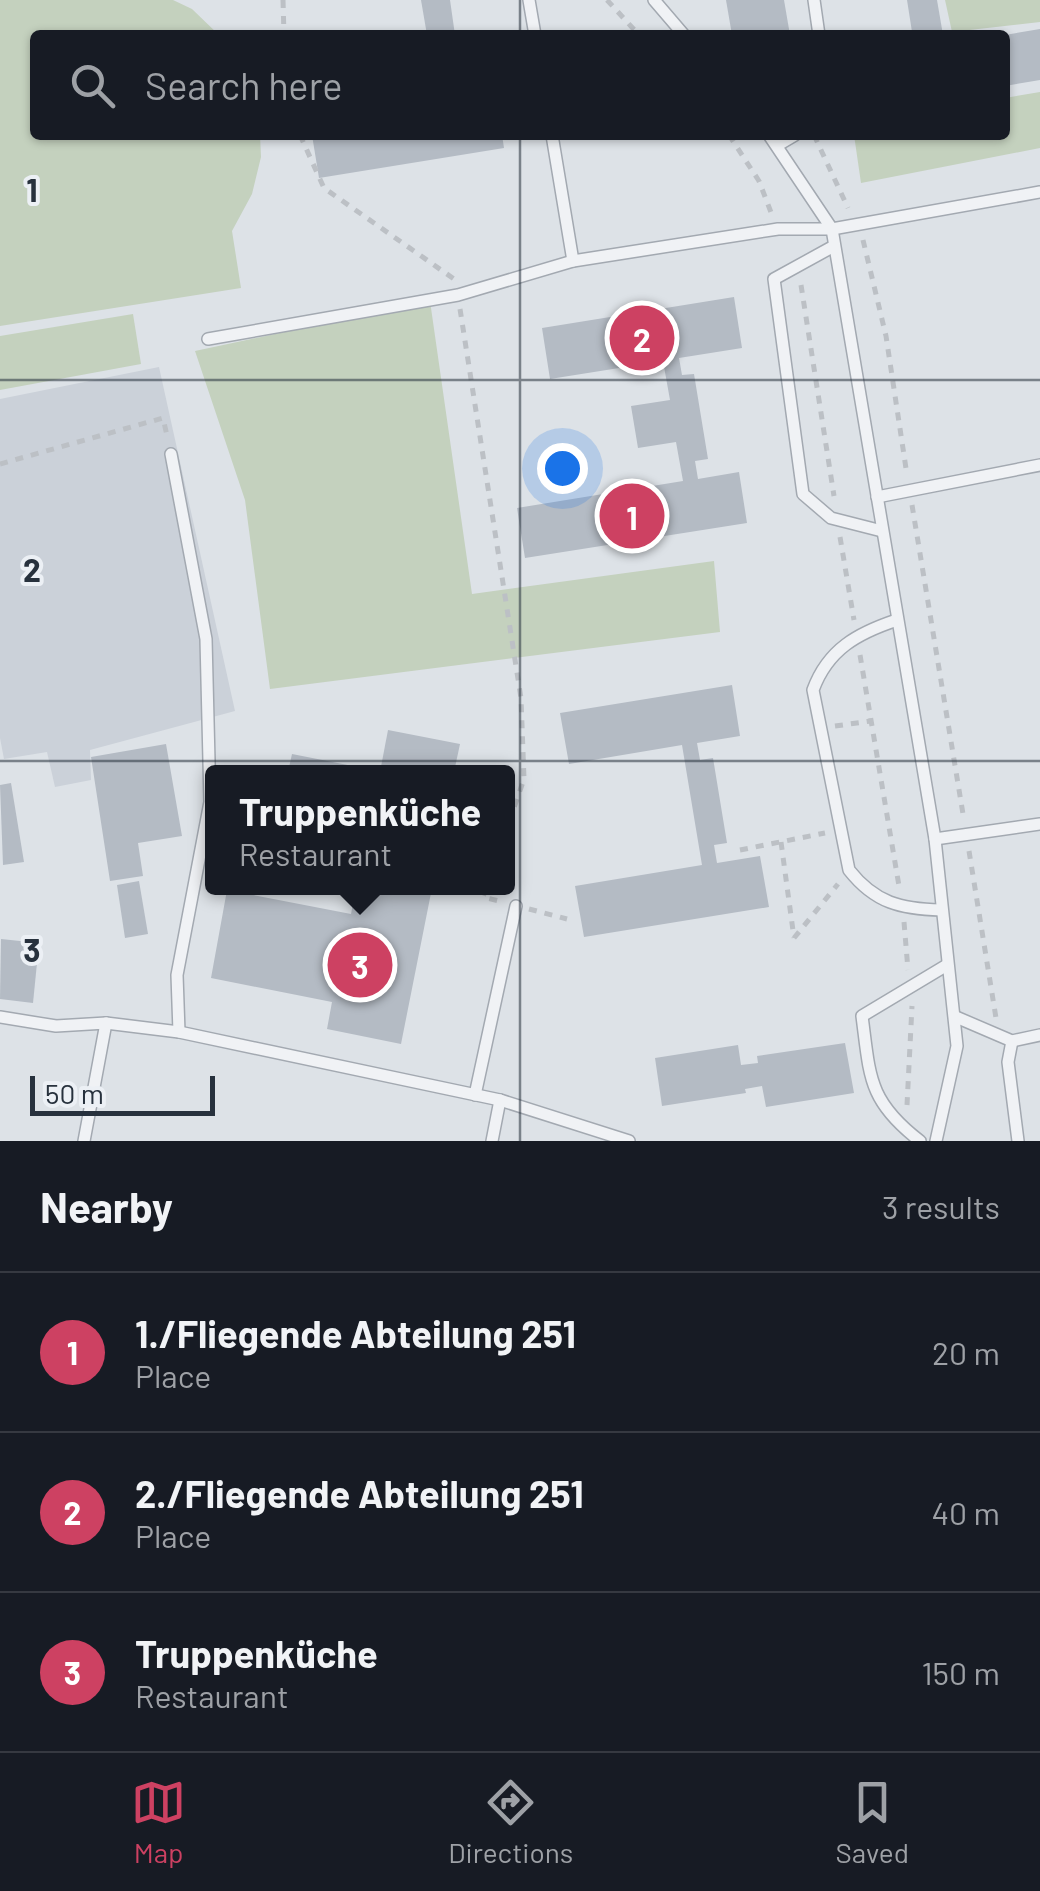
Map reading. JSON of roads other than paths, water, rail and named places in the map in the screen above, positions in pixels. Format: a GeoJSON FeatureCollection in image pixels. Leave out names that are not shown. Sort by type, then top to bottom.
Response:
{"type":"FeatureCollection","features":[{"type":"Feature","properties":{"kind":"lane"},"geometry":{"type":"LineString","coordinates":[[529,0],[534,30]]}},
{"type":"Feature","properties":{"kind":"lane"},"geometry":{"type":"LineString","coordinates":[[654,0],[680,30]]}},
{"type":"Feature","properties":{"kind":"lane"},"geometry":{"type":"LineString","coordinates":[[814,0],[818,30]]}},
{"type":"Feature","properties":{"kind":"lane"},"geometry":{"type":"LineString","coordinates":[[553,140],[573,261]]}},
{"type":"Feature","properties":{"kind":"lane"},"geometry":{"type":"LineString","coordinates":[[774,140],[832,230],[934,839],[957,1046],[936,1141]]}},
{"type":"Feature","properties":{"kind":"lane"},"geometry":{"type":"LineString","coordinates":[[208,339],[458,295],[573,261],[778,229],[832,230],[1040,192]]}},
{"type":"Feature","properties":{"kind":"lane"},"geometry":{"type":"LineString","coordinates":[[834,246],[774,280],[803,494],[832,518],[882,531]]}},
{"type":"Feature","properties":{"kind":"lane"},"geometry":{"type":"LineString","coordinates":[[171,454],[206,639],[209,765]]}},
{"type":"Feature","properties":{"kind":"lane"},"geometry":{"type":"LineString","coordinates":[[877,497],[1040,465]]}},
{"type":"Feature","properties":{"kind":"lane"},"geometry":{"type":"LineString","coordinates":[[897,620],[856,634],[822,667],[813,690],[849,870],[866,892],[902,909],[941,910]]}},
{"type":"Feature","properties":{"kind":"lane"},"geometry":{"type":"LineString","coordinates":[[934,839],[1040,824]]}},
{"type":"Feature","properties":{"kind":"lane"},"geometry":{"type":"LineString","coordinates":[[179,1032],[177,976],[205,828]]}},
{"type":"Feature","properties":{"kind":"lane"},"geometry":{"type":"LineString","coordinates":[[475,1095],[516,906]]}},
{"type":"Feature","properties":{"kind":"lane"},"geometry":{"type":"LineString","coordinates":[[920,1141],[900,1126],[872,1090],[862,1016],[947,965]]}},
{"type":"Feature","properties":{"kind":"lane"},"geometry":{"type":"LineString","coordinates":[[0,1017],[56,1026],[106,1023],[179,1032],[500,1100],[629,1141]]}},
{"type":"Feature","properties":{"kind":"lane"},"geometry":{"type":"LineString","coordinates":[[956,1017],[1012,1041],[1040,1035]]}},
{"type":"Feature","properties":{"kind":"lane"},"geometry":{"type":"LineString","coordinates":[[84,1141],[106,1023]]}},
{"type":"Feature","properties":{"kind":"lane"},"geometry":{"type":"LineString","coordinates":[[1012,1041],[1008,1062],[1018,1141]]}},
{"type":"Feature","properties":{"kind":"lane"},"geometry":{"type":"LineString","coordinates":[[492,1141],[500,1100]]}},
{"type":"Feature","properties":{"kind":"place","name":"2./Fliegende Abteilung 251"},"geometry":{"type":"Point","coordinates":[642,338]}},
{"type":"Feature","properties":{"kind":"place","name":"1./Fliegende Abteilung 251"},"geometry":{"type":"Point","coordinates":[632,516]}},
{"type":"Feature","properties":{"kind":"place","name":"Truppenküche"},"geometry":{"type":"Point","coordinates":[360,965]}}]}
